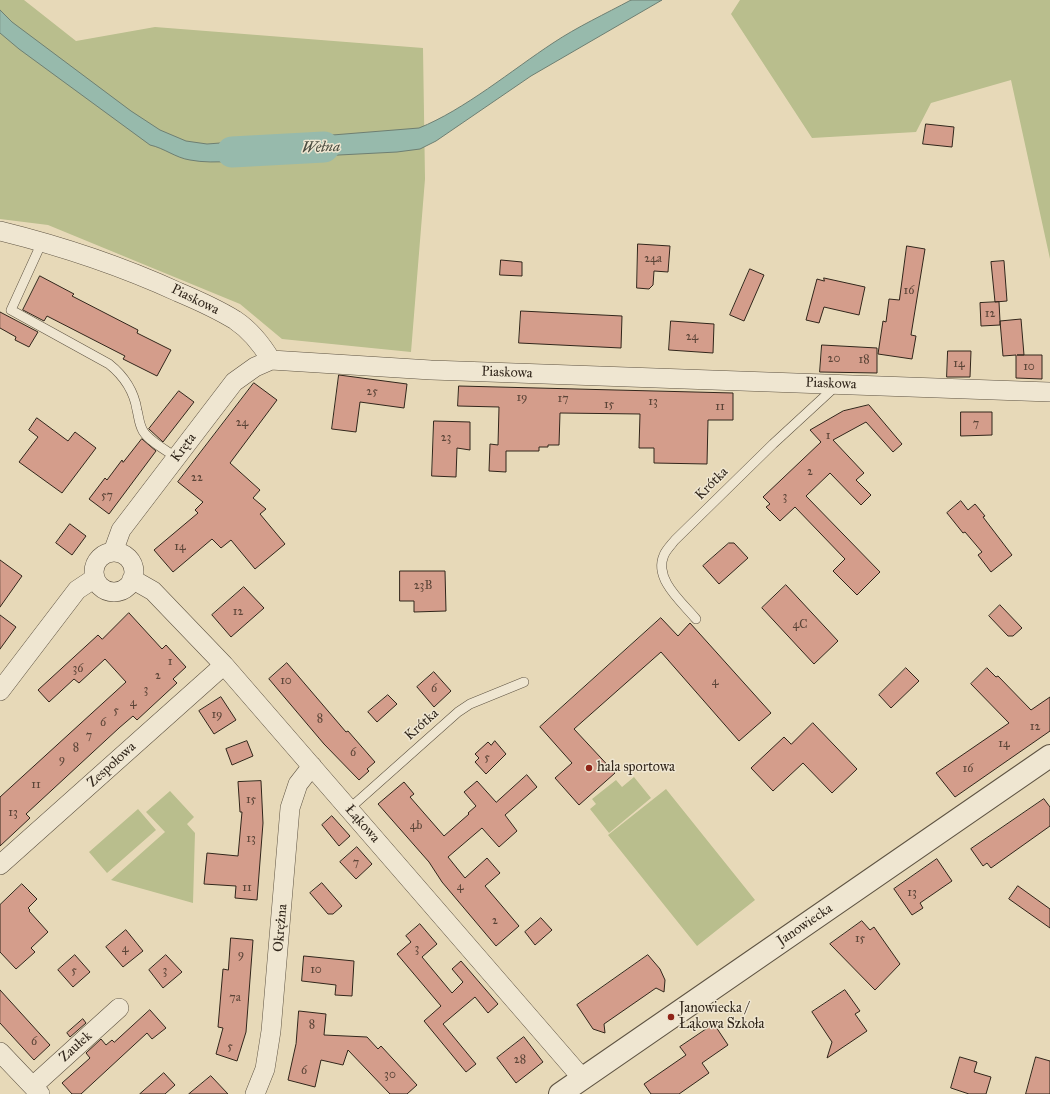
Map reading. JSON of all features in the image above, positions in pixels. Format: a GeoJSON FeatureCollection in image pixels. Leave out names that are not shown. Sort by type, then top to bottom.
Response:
{"type":"FeatureCollection","features":[{"type":"Feature","properties":{"kind":"street","name":"Piaskowa"},"geometry":{"type":"LineString","coordinates":[[0,231],[42,242],[149,279],[203,303],[235,320],[251,333],[263,347],[271,360],[431,370],[1050,392]]}},
{"type":"Feature","properties":{"kind":"street","name":"Kręta"},"geometry":{"type":"LineString","coordinates":[[113,552],[121,530],[234,382],[255,367],[271,360]]}},
{"type":"Feature","properties":{"kind":"street"},"geometry":{"type":"LineString","coordinates":[[113,552],[120,552],[130,560],[134,573],[128,585],[117,591],[103,589],[95,578],[94,572],[97,560],[101,556],[113,552]]}},
{"type":"Feature","properties":{"kind":"street"},"geometry":{"type":"LineString","coordinates":[[0,691],[77,590],[95,578]]}},
{"type":"Feature","properties":{"kind":"street","name":"Łąkowa"},"geometry":{"type":"LineString","coordinates":[[132,579],[153,591],[224,665],[312,766],[349,809],[571,1088]]}},
{"type":"Feature","properties":{"kind":"street","name":"Zespołowa"},"geometry":{"type":"LineString","coordinates":[[0,865],[224,665]]}},
{"type":"Feature","properties":{"kind":"street","name":"Janowiecka"},"geometry":{"type":"LineString","coordinates":[[571,1088],[1050,756]]}},
{"type":"Feature","properties":{"kind":"street","name":"Okrężna"},"geometry":{"type":"LineString","coordinates":[[255,1094],[265,1069],[271,1031],[290,808],[298,784],[312,766]]}},
{"type":"Feature","properties":{"kind":"street","name":"Zaułek"},"geometry":{"type":"LineString","coordinates":[[36,1090],[119,1008]]}},
{"type":"Feature","properties":{"kind":"street"},"geometry":{"type":"LineString","coordinates":[[0,1052],[36,1090]]}},
{"type":"Feature","properties":{"kind":"lane"},"geometry":{"type":"LineString","coordinates":[[42,242],[11,310],[109,364],[118,371],[133,393],[139,422],[143,431],[156,443],[177,458]]}},
{"type":"Feature","properties":{"kind":"lane","name":"Krótka"},"geometry":{"type":"LineString","coordinates":[[696,619],[666,582],[661,570],[664,555],[675,540],[768,449],[839,384]]}},
{"type":"Feature","properties":{"kind":"lane","name":"Krótka"},"geometry":{"type":"LineString","coordinates":[[349,809],[458,712],[470,704],[524,682]]}},
{"type":"Feature","properties":{"kind":"green space"},"geometry":{"type":"Polygon","coordinates":[[[0,0],[24,0],[76,41],[155,27],[423,48],[425,179],[411,352],[282,339],[240,304],[48,225],[0,219],[0,0]]]}},
{"type":"Feature","properties":{"kind":"green space"},"geometry":{"type":"Polygon","coordinates":[[[740,0],[1050,0],[1050,259],[1011,80],[931,103],[916,132],[812,138],[731,14],[740,0]]]}},
{"type":"Feature","properties":{"kind":"green space"},"geometry":{"type":"Polygon","coordinates":[[[634,777],[651,798],[609,833],[590,809],[596,804],[592,799],[616,780],[622,787],[634,777]]]}},
{"type":"Feature","properties":{"kind":"green space"},"geometry":{"type":"Polygon","coordinates":[[[666,789],[755,900],[697,946],[608,835],[666,789]]]}},
{"type":"Feature","properties":{"kind":"green space"},"geometry":{"type":"Polygon","coordinates":[[[170,791],[194,817],[187,824],[195,833],[193,903],[111,880],[165,832],[146,812],[170,791]]]}},
{"type":"Feature","properties":{"kind":"green space"},"geometry":{"type":"Polygon","coordinates":[[[138,809],[156,830],[107,873],[89,852],[138,809]]]}},
{"type":"Feature","properties":{"kind":"water"},"geometry":{"type":"Polygon","coordinates":[[[631,0],[662,0],[531,76],[436,141],[420,149],[397,152],[281,158],[283,139],[419,128],[453,111],[488,89],[562,37],[631,0]]]}},
{"type":"Feature","properties":{"kind":"water"},"geometry":{"type":"Polygon","coordinates":[[[0,10],[12,22],[131,111],[160,130],[186,141],[207,144],[273,139],[273,158],[221,162],[200,161],[185,159],[150,145],[19,49],[0,33],[0,10]]]}},
{"type":"Feature","properties":{"kind":"building"},"geometry":{"type":"Polygon","coordinates":[[[926,124],[954,127],[952,147],[923,144],[926,124]]]}},
{"type":"Feature","properties":{"kind":"building"},"geometry":{"type":"Polygon","coordinates":[[[638,244],[670,246],[668,272],[654,271],[653,285],[649,289],[637,288],[638,244]]]}},
{"type":"Feature","properties":{"kind":"building"},"geometry":{"type":"Polygon","coordinates":[[[907,246],[925,249],[911,335],[916,336],[912,359],[878,354],[883,321],[886,322],[889,299],[899,300],[907,246]]]}},
{"type":"Feature","properties":{"kind":"building"},"geometry":{"type":"Polygon","coordinates":[[[501,260],[522,262],[522,276],[500,275],[501,260]]]}},
{"type":"Feature","properties":{"kind":"building"},"geometry":{"type":"Polygon","coordinates":[[[1004,261],[1007,301],[995,302],[991,262],[1004,261]]]}},
{"type":"Feature","properties":{"kind":"building"},"geometry":{"type":"Polygon","coordinates":[[[750,269],[764,275],[744,321],[730,315],[750,269]]]}},
{"type":"Feature","properties":{"kind":"building"},"geometry":{"type":"Polygon","coordinates":[[[40,276],[74,294],[72,296],[138,330],[137,333],[171,350],[157,376],[123,359],[125,356],[47,316],[44,321],[23,310],[40,276]]]}},
{"type":"Feature","properties":{"kind":"building"},"geometry":{"type":"Polygon","coordinates":[[[824,278],[865,287],[859,315],[824,307],[819,323],[806,320],[817,279],[824,281],[824,278]]]}},
{"type":"Feature","properties":{"kind":"building"},"geometry":{"type":"Polygon","coordinates":[[[999,302],[1000,325],[981,326],[980,303],[999,302]]]}},
{"type":"Feature","properties":{"kind":"building"},"geometry":{"type":"Polygon","coordinates":[[[521,311],[622,316],[621,348],[519,343],[521,311]]]}},
{"type":"Feature","properties":{"kind":"building"},"geometry":{"type":"Polygon","coordinates":[[[0,312],[38,332],[29,347],[15,340],[16,337],[0,328],[0,312]]]}},
{"type":"Feature","properties":{"kind":"building"},"geometry":{"type":"Polygon","coordinates":[[[1021,319],[1024,355],[1042,355],[1042,379],[1016,378],[1016,355],[1003,356],[1000,321],[1021,319]]]}},
{"type":"Feature","properties":{"kind":"building"},"geometry":{"type":"Polygon","coordinates":[[[671,321],[714,324],[713,353],[669,350],[671,321]]]}},
{"type":"Feature","properties":{"kind":"building"},"geometry":{"type":"Polygon","coordinates":[[[822,345],[877,348],[877,373],[820,372],[822,345]]]}},
{"type":"Feature","properties":{"kind":"building"},"geometry":{"type":"Polygon","coordinates":[[[948,351],[971,351],[970,377],[947,377],[948,351]]]}},
{"type":"Feature","properties":{"kind":"building"},"geometry":{"type":"Polygon","coordinates":[[[339,375],[407,384],[404,408],[360,402],[356,432],[332,429],[339,375]]]}},
{"type":"Feature","properties":{"kind":"building"},"geometry":{"type":"Polygon","coordinates":[[[254,383],[277,400],[230,463],[260,490],[253,498],[266,509],[260,514],[285,544],[255,569],[231,540],[221,548],[212,539],[173,572],[154,550],[198,513],[195,510],[203,502],[178,482],[254,383]]]}},
{"type":"Feature","properties":{"kind":"building"},"geometry":{"type":"Polygon","coordinates":[[[459,386],[733,393],[733,420],[708,420],[707,464],[654,463],[654,448],[639,448],[640,414],[560,413],[559,445],[539,447],[539,451],[506,451],[506,472],[489,471],[490,444],[498,445],[499,407],[458,406],[459,386]]]}},
{"type":"Feature","properties":{"kind":"building"},"geometry":{"type":"Polygon","coordinates":[[[179,391],[194,402],[163,442],[149,429],[179,391]]]}},
{"type":"Feature","properties":{"kind":"building"},"geometry":{"type":"Polygon","coordinates":[[[869,405],[902,444],[893,452],[866,422],[833,440],[864,473],[856,480],[871,495],[861,505],[830,473],[806,496],[880,572],[857,595],[833,571],[845,559],[795,507],[780,521],[766,507],[770,504],[763,497],[821,442],[810,430],[843,411],[869,405]]]}},
{"type":"Feature","properties":{"kind":"building"},"geometry":{"type":"Polygon","coordinates":[[[961,412],[992,412],[992,435],[961,436],[961,412]]]}},
{"type":"Feature","properties":{"kind":"building"},"geometry":{"type":"Polygon","coordinates":[[[37,418],[68,441],[75,432],[96,448],[62,493],[19,462],[38,437],[29,430],[37,418]]]}},
{"type":"Feature","properties":{"kind":"building"},"geometry":{"type":"Polygon","coordinates":[[[434,421],[470,422],[470,450],[457,448],[456,477],[432,476],[434,421]]]}},
{"type":"Feature","properties":{"kind":"building"},"geometry":{"type":"Polygon","coordinates":[[[142,439],[156,451],[109,514],[89,499],[105,478],[107,480],[122,460],[123,462],[142,439]]]}},
{"type":"Feature","properties":{"kind":"building"},"geometry":{"type":"Polygon","coordinates":[[[961,501],[968,510],[975,504],[1012,555],[991,572],[978,555],[982,552],[965,532],[963,533],[947,513],[961,501]]]}},
{"type":"Feature","properties":{"kind":"building"},"geometry":{"type":"Polygon","coordinates":[[[70,524],[86,536],[72,555],[56,543],[70,524]]]}},
{"type":"Feature","properties":{"kind":"building"},"geometry":{"type":"Polygon","coordinates":[[[729,543],[734,543],[748,558],[719,584],[703,566],[729,543]]]}},
{"type":"Feature","properties":{"kind":"building"},"geometry":{"type":"Polygon","coordinates":[[[0,560],[22,576],[0,607],[0,560]]]}},
{"type":"Feature","properties":{"kind":"building"},"geometry":{"type":"Polygon","coordinates":[[[400,571],[445,571],[446,611],[414,612],[414,601],[400,601],[400,571]]]}},
{"type":"Feature","properties":{"kind":"building"},"geometry":{"type":"Polygon","coordinates":[[[786,585],[838,641],[814,664],[762,608],[786,585]]]}},
{"type":"Feature","properties":{"kind":"building"},"geometry":{"type":"Polygon","coordinates":[[[244,587],[264,608],[231,637],[212,615],[244,587]]]}},
{"type":"Feature","properties":{"kind":"building"},"geometry":{"type":"Polygon","coordinates":[[[1000,605],[1022,628],[1013,636],[1008,636],[989,616],[1000,605]]]}},
{"type":"Feature","properties":{"kind":"building"},"geometry":{"type":"Polygon","coordinates":[[[129,613],[162,649],[166,645],[186,667],[173,679],[177,683],[137,720],[133,716],[119,728],[26,814],[30,818],[0,846],[0,797],[126,682],[105,659],[79,683],[74,679],[49,702],[38,690],[98,635],[102,639],[129,613]]]}},
{"type":"Feature","properties":{"kind":"building"},"geometry":{"type":"Polygon","coordinates":[[[0,615],[16,627],[0,649],[0,615]]]}},
{"type":"Feature","properties":{"kind":"building"},"geometry":{"type":"Polygon","coordinates":[[[661,618],[678,636],[690,623],[771,713],[739,741],[661,652],[574,729],[615,773],[579,805],[555,778],[572,763],[540,727],[661,618]]]}},
{"type":"Feature","properties":{"kind":"building"},"geometry":{"type":"Polygon","coordinates":[[[287,663],[346,732],[348,731],[375,762],[367,769],[369,771],[359,780],[324,744],[269,679],[287,663]]]}},
{"type":"Feature","properties":{"kind":"building"},"geometry":{"type":"Polygon","coordinates":[[[906,668],[919,681],[891,708],[879,695],[906,668]]]}},
{"type":"Feature","properties":{"kind":"building"},"geometry":{"type":"Polygon","coordinates":[[[987,668],[996,677],[998,676],[1031,710],[1050,697],[1050,731],[955,797],[936,773],[1009,723],[971,684],[987,668]]]}},
{"type":"Feature","properties":{"kind":"building"},"geometry":{"type":"Polygon","coordinates":[[[434,672],[451,691],[434,707],[417,687],[434,672]]]}},
{"type":"Feature","properties":{"kind":"building"},"geometry":{"type":"Polygon","coordinates":[[[388,695],[397,704],[377,722],[368,712],[388,695]]]}},
{"type":"Feature","properties":{"kind":"building"},"geometry":{"type":"Polygon","coordinates":[[[221,697],[236,720],[214,734],[199,711],[221,697]]]}},
{"type":"Feature","properties":{"kind":"building"},"geometry":{"type":"Polygon","coordinates":[[[813,723],[857,769],[832,793],[803,763],[773,791],[751,768],[784,737],[791,744],[813,723]]]}},
{"type":"Feature","properties":{"kind":"building"},"geometry":{"type":"Polygon","coordinates":[[[247,741],[253,756],[232,765],[226,749],[247,741]]]}},
{"type":"Feature","properties":{"kind":"building"},"geometry":{"type":"Polygon","coordinates":[[[495,741],[506,754],[486,774],[475,762],[479,758],[475,754],[488,742],[491,745],[495,741]]]}},
{"type":"Feature","properties":{"kind":"building"},"geometry":{"type":"Polygon","coordinates":[[[527,775],[537,787],[505,815],[517,831],[499,847],[482,828],[448,857],[465,878],[487,858],[500,873],[485,886],[519,926],[496,946],[442,882],[429,862],[378,804],[404,782],[414,794],[410,797],[444,836],[476,806],[464,792],[477,781],[496,802],[527,775]]]}},
{"type":"Feature","properties":{"kind":"building"},"geometry":{"type":"Polygon","coordinates":[[[261,781],[263,823],[257,900],[235,898],[236,886],[204,884],[207,853],[238,856],[242,812],[240,812],[238,782],[261,781]]]}},
{"type":"Feature","properties":{"kind":"building"},"geometry":{"type":"Polygon","coordinates":[[[1044,799],[1050,807],[1050,826],[991,868],[987,863],[983,866],[971,849],[1044,799]]]}},
{"type":"Feature","properties":{"kind":"building"},"geometry":{"type":"Polygon","coordinates":[[[332,816],[350,836],[339,846],[322,825],[332,816]]]}},
{"type":"Feature","properties":{"kind":"building"},"geometry":{"type":"Polygon","coordinates":[[[357,847],[372,864],[356,879],[340,862],[357,847]]]}},
{"type":"Feature","properties":{"kind":"building"},"geometry":{"type":"Polygon","coordinates":[[[937,859],[952,881],[920,903],[923,908],[912,915],[894,889],[937,859]]]}},
{"type":"Feature","properties":{"kind":"building"},"geometry":{"type":"Polygon","coordinates":[[[322,883],[342,906],[333,914],[328,914],[310,893],[322,883]]]}},
{"type":"Feature","properties":{"kind":"building"},"geometry":{"type":"Polygon","coordinates":[[[22,884],[37,899],[28,908],[30,910],[29,911],[48,932],[31,948],[35,952],[16,969],[0,952],[0,905],[22,884]]]}},
{"type":"Feature","properties":{"kind":"building"},"geometry":{"type":"Polygon","coordinates":[[[1018,886],[1050,909],[1050,928],[1009,899],[1018,886]]]}},
{"type":"Feature","properties":{"kind":"building"},"geometry":{"type":"Polygon","coordinates":[[[541,918],[552,930],[535,945],[525,932],[541,918]]]}},
{"type":"Feature","properties":{"kind":"building"},"geometry":{"type":"Polygon","coordinates":[[[862,921],[870,930],[874,927],[900,964],[875,990],[830,944],[862,921]]]}},
{"type":"Feature","properties":{"kind":"building"},"geometry":{"type":"Polygon","coordinates":[[[420,924],[437,944],[422,957],[452,993],[463,982],[452,969],[461,961],[498,1004],[488,1013],[475,997],[443,1024],[476,1064],[466,1072],[424,1021],[441,1006],[397,954],[411,942],[406,936],[420,924]]]}},
{"type":"Feature","properties":{"kind":"building"},"geometry":{"type":"Polygon","coordinates":[[[126,930],[143,951],[123,967],[106,947],[126,930]]]}},
{"type":"Feature","properties":{"kind":"building"},"geometry":{"type":"Polygon","coordinates":[[[231,938],[253,940],[246,1032],[237,1061],[216,1054],[223,1028],[218,1027],[223,969],[228,970],[231,938]]]}},
{"type":"Feature","properties":{"kind":"building"},"geometry":{"type":"Polygon","coordinates":[[[75,955],[90,972],[73,987],[58,970],[75,955]]]}},
{"type":"Feature","properties":{"kind":"building"},"geometry":{"type":"Polygon","coordinates":[[[166,955],[182,972],[163,988],[149,970],[166,955]]]}},
{"type":"Feature","properties":{"kind":"building"},"geometry":{"type":"Polygon","coordinates":[[[648,955],[660,969],[665,980],[664,992],[656,988],[604,1024],[605,1033],[593,1029],[577,1005],[648,955]]]}},
{"type":"Feature","properties":{"kind":"building"},"geometry":{"type":"Polygon","coordinates":[[[304,956],[354,961],[352,996],[335,995],[336,985],[302,981],[304,956]]]}},
{"type":"Feature","properties":{"kind":"building"},"geometry":{"type":"Polygon","coordinates":[[[0,990],[50,1045],[34,1060],[0,1023],[0,990]]]}},
{"type":"Feature","properties":{"kind":"building"},"geometry":{"type":"Polygon","coordinates":[[[845,990],[860,1011],[855,1014],[867,1031],[827,1058],[832,1042],[812,1012],[845,990]]]}},
{"type":"Feature","properties":{"kind":"building"},"geometry":{"type":"Polygon","coordinates":[[[150,1010],[166,1028],[152,1039],[147,1033],[81,1094],[72,1094],[62,1083],[90,1058],[86,1053],[101,1039],[106,1045],[112,1040],[114,1042],[150,1010]]]}},
{"type":"Feature","properties":{"kind":"building"},"geometry":{"type":"Polygon","coordinates":[[[299,1011],[326,1014],[324,1035],[367,1037],[378,1049],[381,1046],[417,1085],[407,1094],[390,1094],[348,1050],[343,1065],[321,1060],[315,1087],[288,1080],[296,1044],[299,1011]]]}},
{"type":"Feature","properties":{"kind":"building"},"geometry":{"type":"Polygon","coordinates":[[[83,1019],[86,1023],[70,1037],[67,1033],[83,1019]]]}},
{"type":"Feature","properties":{"kind":"building"},"geometry":{"type":"Polygon","coordinates":[[[714,1024],[728,1045],[702,1063],[709,1073],[679,1094],[651,1094],[644,1084],[686,1055],[680,1047],[714,1024]]]}},
{"type":"Feature","properties":{"kind":"building"},"geometry":{"type":"Polygon","coordinates":[[[524,1037],[543,1062],[516,1083],[497,1058],[524,1037]]]}},
{"type":"Feature","properties":{"kind":"building"},"geometry":{"type":"Polygon","coordinates":[[[960,1057],[977,1062],[974,1072],[991,1077],[986,1094],[969,1094],[951,1088],[960,1057]]]}},
{"type":"Feature","properties":{"kind":"building"},"geometry":{"type":"Polygon","coordinates":[[[1036,1057],[1050,1061],[1050,1094],[1026,1094],[1036,1057]]]}},
{"type":"Feature","properties":{"kind":"building"},"geometry":{"type":"Polygon","coordinates":[[[164,1073],[175,1085],[165,1094],[140,1094],[164,1073]]]}},
{"type":"Feature","properties":{"kind":"building"},"geometry":{"type":"Polygon","coordinates":[[[211,1076],[228,1094],[189,1094],[211,1076]]]}},
{"type":"Feature","properties":{"kind":"waterway","name":"Wełna"},"geometry":{"type":"LineString","coordinates":[[232,152],[324,147]]}},
{"type":"Feature","properties":{"kind":"place","name":"hala sportowa"},"geometry":{"type":"Point","coordinates":[589,768]}},
{"type":"Feature","properties":{"kind":"place","name":"Janowiecka / Łąkowa Szkoła"},"geometry":{"type":"Point","coordinates":[671,1017]}}]}
